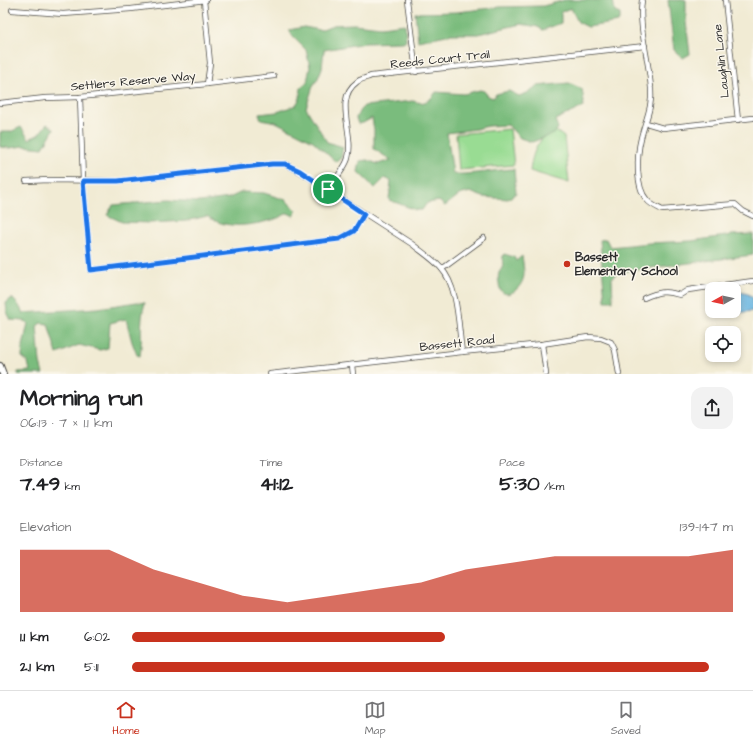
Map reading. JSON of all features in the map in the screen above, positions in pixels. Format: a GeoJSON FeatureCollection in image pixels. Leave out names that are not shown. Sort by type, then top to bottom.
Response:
{"type":"FeatureCollection","features":[{"type":"Feature","properties":{"kind":"main road"},"geometry":{"type":"LineString","coordinates":[[0,366],[3,374]]}},
{"type":"Feature","properties":{"kind":"street"},"geometry":{"type":"LineString","coordinates":[[12,10],[63,14],[131,9],[205,0]]}},
{"type":"Feature","properties":{"kind":"street","name":"Settlers Reserve Way"},"geometry":{"type":"LineString","coordinates":[[0,103],[45,98],[80,97],[207,84],[210,64],[205,0]]}},
{"type":"Feature","properties":{"kind":"street"},"geometry":{"type":"LineString","coordinates":[[407,0],[416,72]]}},
{"type":"Feature","properties":{"kind":"street"},"geometry":{"type":"LineString","coordinates":[[642,0],[641,7],[651,89],[651,105],[641,138],[638,154],[638,170],[641,189],[646,200],[662,210],[735,204],[743,211],[753,216]]}},
{"type":"Feature","properties":{"kind":"street","name":"Laughlin Lane"},"geometry":{"type":"LineString","coordinates":[[725,0],[738,120]]}},
{"type":"Feature","properties":{"kind":"street","name":"Reeds Court Trail"},"geometry":{"type":"LineString","coordinates":[[328,189],[348,160],[350,144],[345,103],[348,91],[357,82],[371,76],[645,46]]}},
{"type":"Feature","properties":{"kind":"street"},"geometry":{"type":"LineString","coordinates":[[207,84],[274,76]]}},
{"type":"Feature","properties":{"kind":"street"},"geometry":{"type":"LineString","coordinates":[[80,97],[83,181],[91,270],[339,239],[354,231],[364,214]]}},
{"type":"Feature","properties":{"kind":"street"},"geometry":{"type":"LineString","coordinates":[[646,123],[663,128],[753,118]]}},
{"type":"Feature","properties":{"kind":"street"},"geometry":{"type":"LineString","coordinates":[[26,181],[118,181],[272,164],[285,164],[300,171],[412,244],[442,269],[452,289],[458,312],[462,352]]}},
{"type":"Feature","properties":{"kind":"street"},"geometry":{"type":"LineString","coordinates":[[442,269],[484,238]]}},
{"type":"Feature","properties":{"kind":"street"},"geometry":{"type":"LineString","coordinates":[[644,298],[658,292],[671,292],[680,295],[688,290],[753,282]]}},
{"type":"Feature","properties":{"kind":"street","name":"Bassett Road"},"geometry":{"type":"LineString","coordinates":[[270,374],[542,344],[588,337],[602,338],[611,342],[615,350],[619,374]]}},
{"type":"Feature","properties":{"kind":"street"},"geometry":{"type":"LineString","coordinates":[[542,344],[546,374]]}},
{"type":"Feature","properties":{"kind":"street"},"geometry":{"type":"LineString","coordinates":[[352,365],[353,374]]}},
{"type":"Feature","properties":{"kind":"green space"},"geometry":{"type":"Polygon","coordinates":[[[565,0],[613,0],[615,12],[620,14],[620,18],[618,22],[588,27],[578,22],[571,8],[561,12],[561,23],[543,30],[538,27],[521,24],[478,34],[451,34],[418,41],[415,13],[457,12],[500,7],[543,6],[565,0]]]}},
{"type":"Feature","properties":{"kind":"green space"},"geometry":{"type":"Polygon","coordinates":[[[668,0],[686,0],[686,22],[690,54],[683,58],[674,50],[668,0]]]}},
{"type":"Feature","properties":{"kind":"green space"},"geometry":{"type":"Polygon","coordinates":[[[354,24],[381,27],[405,24],[406,41],[365,43],[324,50],[322,68],[313,86],[306,108],[327,142],[343,147],[341,158],[336,162],[313,141],[276,122],[261,119],[259,114],[277,112],[296,105],[300,98],[301,87],[307,82],[310,67],[306,50],[293,37],[289,30],[304,27],[320,30],[333,25],[354,24]]]}},
{"type":"Feature","properties":{"kind":"green space"},"geometry":{"type":"Polygon","coordinates":[[[569,83],[582,89],[584,102],[583,107],[555,120],[558,128],[554,134],[532,142],[520,138],[508,125],[488,126],[447,133],[453,174],[468,174],[514,169],[516,193],[508,199],[483,197],[470,192],[459,195],[445,206],[439,201],[427,203],[422,210],[416,210],[389,200],[391,181],[385,178],[375,188],[358,172],[360,161],[367,160],[378,164],[391,160],[374,149],[374,130],[372,118],[358,124],[356,118],[364,106],[413,101],[420,103],[429,100],[436,92],[464,94],[480,90],[484,91],[488,96],[493,98],[496,94],[509,91],[519,96],[527,93],[537,86],[569,83]]]}},
{"type":"Feature","properties":{"kind":"green space"},"geometry":{"type":"Polygon","coordinates":[[[47,124],[54,129],[43,148],[24,146],[10,148],[0,147],[0,132],[10,132],[21,127],[29,139],[38,135],[47,124]]]}},
{"type":"Feature","properties":{"kind":"green space"},"geometry":{"type":"Polygon","coordinates":[[[551,127],[564,137],[569,183],[530,171],[536,148],[551,127]]]}},
{"type":"Feature","properties":{"kind":"green space"},"geometry":{"type":"Polygon","coordinates":[[[510,129],[514,165],[459,170],[456,134],[510,129]]]}},
{"type":"Feature","properties":{"kind":"green space"},"geometry":{"type":"Polygon","coordinates":[[[242,192],[264,193],[286,200],[296,211],[294,216],[288,213],[278,218],[252,224],[228,225],[207,216],[186,221],[150,223],[122,222],[107,215],[113,205],[168,200],[200,202],[229,198],[242,192]]]}},
{"type":"Feature","properties":{"kind":"green space"},"geometry":{"type":"Polygon","coordinates":[[[753,234],[753,255],[618,272],[612,278],[613,301],[605,301],[600,240],[606,239],[610,247],[691,241],[733,235],[753,234]]]}},
{"type":"Feature","properties":{"kind":"green space"},"geometry":{"type":"Polygon","coordinates":[[[504,254],[514,257],[516,261],[522,256],[524,271],[522,281],[519,286],[511,293],[507,294],[503,293],[500,289],[498,279],[498,275],[503,266],[504,254]]]}},
{"type":"Feature","properties":{"kind":"green space"},"geometry":{"type":"Polygon","coordinates":[[[12,298],[18,304],[23,313],[98,308],[137,302],[145,303],[142,317],[140,356],[137,355],[132,342],[126,319],[110,323],[108,348],[100,350],[79,345],[57,354],[48,324],[41,323],[37,326],[40,363],[43,374],[18,374],[18,372],[30,371],[28,362],[22,357],[28,323],[24,321],[11,320],[7,312],[6,303],[12,298]]]}},
{"type":"Feature","properties":{"kind":"water"},"geometry":{"type":"Polygon","coordinates":[[[741,292],[748,294],[753,298],[753,311],[741,312],[741,292]]]}},
{"type":"Feature","properties":{"kind":"place","name":"Bassett Elementary School"},"geometry":{"type":"Point","coordinates":[567,264]}},
{"type":"Feature","properties":{"kind":"route"},"geometry":{"type":"LineString","coordinates":[[272,164],[285,164],[300,171],[328,189],[364,214],[354,231],[339,239],[91,270],[83,181],[118,181],[272,164]]}}]}
